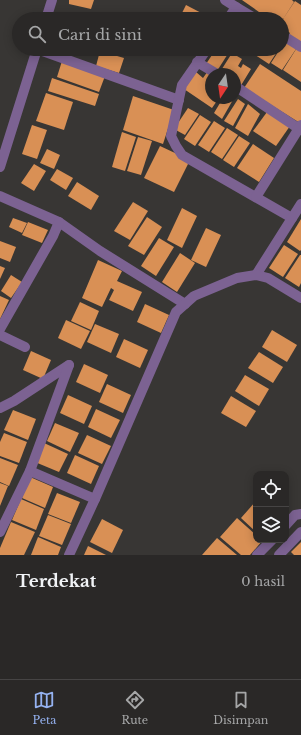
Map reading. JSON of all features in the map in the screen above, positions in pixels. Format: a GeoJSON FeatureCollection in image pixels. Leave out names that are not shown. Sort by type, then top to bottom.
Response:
{"type":"FeatureCollection","features":[{"type":"Feature","properties":{"kind":"street"},"geometry":{"type":"LineString","coordinates":[[48,12],[52,0]]}},
{"type":"Feature","properties":{"kind":"street"},"geometry":{"type":"LineString","coordinates":[[225,0],[244,12]]}},
{"type":"Feature","properties":{"kind":"street"},"geometry":{"type":"LineString","coordinates":[[233,12],[236,7]]}},
{"type":"Feature","properties":{"kind":"street"},"geometry":{"type":"LineString","coordinates":[[289,39],[301,47]]}},
{"type":"Feature","properties":{"kind":"street"},"geometry":{"type":"LineString","coordinates":[[0,167],[5,135],[34,56]]}},
{"type":"Feature","properties":{"kind":"street"},"geometry":{"type":"LineString","coordinates":[[56,56],[179,100]]}},
{"type":"Feature","properties":{"kind":"street"},"geometry":{"type":"LineString","coordinates":[[202,56],[182,85],[173,121],[171,136],[176,146],[182,155],[256,197],[298,211],[256,275]]}},
{"type":"Feature","properties":{"kind":"street"},"geometry":{"type":"LineString","coordinates":[[197,62],[207,68]]}},
{"type":"Feature","properties":{"kind":"street"},"geometry":{"type":"LineString","coordinates":[[241,90],[300,128],[256,197]]}},
{"type":"Feature","properties":{"kind":"street"},"geometry":{"type":"LineString","coordinates":[[0,196],[59,222],[100,251],[185,304]]}},
{"type":"Feature","properties":{"kind":"street"},"geometry":{"type":"LineString","coordinates":[[0,329],[54,236],[59,222]]}},
{"type":"Feature","properties":{"kind":"street"},"geometry":{"type":"LineString","coordinates":[[69,555],[95,499],[176,312],[194,296],[237,278],[256,275],[268,278],[301,298]]}},
{"type":"Feature","properties":{"kind":"street"},"geometry":{"type":"LineString","coordinates":[[0,335],[25,347]]}},
{"type":"Feature","properties":{"kind":"street"},"geometry":{"type":"LineString","coordinates":[[0,408],[14,401],[69,365],[30,471],[0,532]]}},
{"type":"Feature","properties":{"kind":"street"},"geometry":{"type":"LineString","coordinates":[[30,471],[95,499]]}},
{"type":"Feature","properties":{"kind":"street"},"geometry":{"type":"LineString","coordinates":[[289,522],[295,515],[301,514]]}},
{"type":"Feature","properties":{"kind":"street"},"geometry":{"type":"LineString","coordinates":[[279,555],[301,532]]}},
{"type":"Feature","properties":{"kind":"street"},"geometry":{"type":"LineString","coordinates":[[258,555],[269,543]]}},
{"type":"Feature","properties":{"kind":"building"},"geometry":{"type":"Polygon","coordinates":[[[69,0],[94,0],[91,9],[69,4],[69,0]]]}},
{"type":"Feature","properties":{"kind":"building"},"geometry":{"type":"Polygon","coordinates":[[[242,0],[292,0],[294,2],[288,12],[259,12],[242,0]]]}},
{"type":"Feature","properties":{"kind":"building"},"geometry":{"type":"Polygon","coordinates":[[[295,1],[301,5],[301,43],[289,35],[289,12],[288,12],[295,1]]]}},
{"type":"Feature","properties":{"kind":"building"},"geometry":{"type":"Polygon","coordinates":[[[186,5],[199,12],[182,12],[186,5]]]}},
{"type":"Feature","properties":{"kind":"building"},"geometry":{"type":"Polygon","coordinates":[[[237,9],[242,12],[235,12],[237,9]]]}},
{"type":"Feature","properties":{"kind":"building"},"geometry":{"type":"Polygon","coordinates":[[[289,40],[298,46],[282,70],[271,63],[276,56],[289,56],[289,40]]]}},
{"type":"Feature","properties":{"kind":"building"},"geometry":{"type":"Polygon","coordinates":[[[298,46],[301,48],[301,82],[283,70],[298,46]]]}},
{"type":"Feature","properties":{"kind":"building"},"geometry":{"type":"Polygon","coordinates":[[[99,56],[117,56],[124,58],[119,73],[96,66],[99,56]]]}},
{"type":"Feature","properties":{"kind":"building"},"geometry":{"type":"Polygon","coordinates":[[[211,56],[227,56],[219,68],[212,68],[206,64],[211,56]]]}},
{"type":"Feature","properties":{"kind":"building"},"geometry":{"type":"Polygon","coordinates":[[[230,56],[237,56],[242,59],[238,66],[241,68],[223,68],[230,56]]]}},
{"type":"Feature","properties":{"kind":"building"},"geometry":{"type":"Polygon","coordinates":[[[257,56],[274,56],[269,64],[257,56]]]}},
{"type":"Feature","properties":{"kind":"building"},"geometry":{"type":"Polygon","coordinates":[[[62,61],[105,76],[99,92],[57,77],[62,61]]]}},
{"type":"Feature","properties":{"kind":"building"},"geometry":{"type":"Polygon","coordinates":[[[243,64],[251,69],[241,85],[241,68],[243,64]]]}},
{"type":"Feature","properties":{"kind":"building"},"geometry":{"type":"Polygon","coordinates":[[[260,64],[301,91],[300,123],[244,88],[260,64]]]}},
{"type":"Feature","properties":{"kind":"building"},"geometry":{"type":"Polygon","coordinates":[[[196,72],[203,78],[205,75],[205,103],[184,89],[196,72]]]}},
{"type":"Feature","properties":{"kind":"building"},"geometry":{"type":"Polygon","coordinates":[[[52,78],[99,94],[95,106],[48,91],[52,78]]]}},
{"type":"Feature","properties":{"kind":"building"},"geometry":{"type":"Polygon","coordinates":[[[46,93],[73,102],[64,130],[36,121],[46,93]]]}},
{"type":"Feature","properties":{"kind":"building"},"geometry":{"type":"Polygon","coordinates":[[[133,96],[174,110],[163,144],[123,130],[133,96]]]}},
{"type":"Feature","properties":{"kind":"building"},"geometry":{"type":"Polygon","coordinates":[[[241,101],[245,104],[233,126],[224,121],[235,104],[241,104],[241,101]]]}},
{"type":"Feature","properties":{"kind":"building"},"geometry":{"type":"Polygon","coordinates":[[[206,104],[215,104],[212,108],[206,104]]]}},
{"type":"Feature","properties":{"kind":"building"},"geometry":{"type":"Polygon","coordinates":[[[219,104],[231,104],[222,119],[214,113],[219,104]]]}},
{"type":"Feature","properties":{"kind":"building"},"geometry":{"type":"Polygon","coordinates":[[[248,104],[260,114],[248,136],[235,128],[248,104]]]}},
{"type":"Feature","properties":{"kind":"building"},"geometry":{"type":"Polygon","coordinates":[[[188,108],[199,114],[185,135],[174,129],[188,108]]]}},
{"type":"Feature","properties":{"kind":"building"},"geometry":{"type":"Polygon","coordinates":[[[267,112],[290,126],[276,146],[253,131],[267,112]]]}},
{"type":"Feature","properties":{"kind":"building"},"geometry":{"type":"Polygon","coordinates":[[[200,115],[211,122],[195,146],[184,139],[200,115]]]}},
{"type":"Feature","properties":{"kind":"building"},"geometry":{"type":"Polygon","coordinates":[[[214,121],[225,128],[209,152],[198,145],[214,121]]]}},
{"type":"Feature","properties":{"kind":"building"},"geometry":{"type":"Polygon","coordinates":[[[32,125],[47,130],[37,159],[22,154],[32,125]]]}},
{"type":"Feature","properties":{"kind":"building"},"geometry":{"type":"Polygon","coordinates":[[[227,128],[238,135],[222,159],[211,152],[227,128]]]}},
{"type":"Feature","properties":{"kind":"building"},"geometry":{"type":"Polygon","coordinates":[[[122,132],[136,137],[125,171],[112,167],[122,132]]]}},
{"type":"Feature","properties":{"kind":"building"},"geometry":{"type":"Polygon","coordinates":[[[239,136],[250,143],[234,167],[223,160],[239,136]]]}},
{"type":"Feature","properties":{"kind":"building"},"geometry":{"type":"Polygon","coordinates":[[[138,137],[152,141],[141,175],[127,171],[138,137]]]}},
{"type":"Feature","properties":{"kind":"building"},"geometry":{"type":"Polygon","coordinates":[[[253,144],[274,158],[259,182],[237,168],[253,144]]]}},
{"type":"Feature","properties":{"kind":"building"},"geometry":{"type":"Polygon","coordinates":[[[160,146],[190,160],[174,192],[144,178],[160,146]]]}},
{"type":"Feature","properties":{"kind":"building"},"geometry":{"type":"Polygon","coordinates":[[[47,149],[60,155],[54,169],[40,163],[47,149]]]}},
{"type":"Feature","properties":{"kind":"building"},"geometry":{"type":"Polygon","coordinates":[[[34,164],[46,171],[34,191],[21,183],[34,164]]]}},
{"type":"Feature","properties":{"kind":"building"},"geometry":{"type":"Polygon","coordinates":[[[57,169],[73,178],[66,190],[50,180],[57,169]]]}},
{"type":"Feature","properties":{"kind":"building"},"geometry":{"type":"Polygon","coordinates":[[[77,182],[99,196],[91,210],[68,196],[77,182]]]}},
{"type":"Feature","properties":{"kind":"building"},"geometry":{"type":"Polygon","coordinates":[[[133,202],[148,211],[130,240],[114,231],[133,202]]]}},
{"type":"Feature","properties":{"kind":"building"},"geometry":{"type":"Polygon","coordinates":[[[182,208],[197,216],[182,248],[167,240],[182,208]]]}},
{"type":"Feature","properties":{"kind":"building"},"geometry":{"type":"Polygon","coordinates":[[[147,217],[162,227],[144,255],[128,246],[147,217]]]}},
{"type":"Feature","properties":{"kind":"building"},"geometry":{"type":"Polygon","coordinates":[[[13,218],[27,223],[22,233],[9,227],[13,218]]]}},
{"type":"Feature","properties":{"kind":"building"},"geometry":{"type":"Polygon","coordinates":[[[301,219],[301,250],[300,251],[287,242],[301,219]]]}},
{"type":"Feature","properties":{"kind":"building"},"geometry":{"type":"Polygon","coordinates":[[[28,222],[48,230],[42,243],[22,235],[28,222]]]}},
{"type":"Feature","properties":{"kind":"building"},"geometry":{"type":"Polygon","coordinates":[[[206,228],[221,235],[206,267],[191,260],[206,228]]]}},
{"type":"Feature","properties":{"kind":"building"},"geometry":{"type":"Polygon","coordinates":[[[159,238],[174,247],[156,276],[141,266],[159,238]]]}},
{"type":"Feature","properties":{"kind":"building"},"geometry":{"type":"Polygon","coordinates":[[[0,241],[16,247],[10,262],[0,258],[0,241]]]}},
{"type":"Feature","properties":{"kind":"building"},"geometry":{"type":"Polygon","coordinates":[[[284,245],[298,254],[283,277],[269,268],[284,245]]]}},
{"type":"Feature","properties":{"kind":"building"},"geometry":{"type":"Polygon","coordinates":[[[180,253],[195,263],[177,292],[162,282],[180,253]]]}},
{"type":"Feature","properties":{"kind":"building"},"geometry":{"type":"Polygon","coordinates":[[[300,255],[301,283],[299,287],[285,278],[300,255]]]}},
{"type":"Feature","properties":{"kind":"building"},"geometry":{"type":"Polygon","coordinates":[[[98,260],[122,271],[117,281],[142,292],[133,311],[109,300],[114,290],[111,288],[102,307],[82,298],[98,260]]]}},
{"type":"Feature","properties":{"kind":"building"},"geometry":{"type":"Polygon","coordinates":[[[0,266],[5,268],[0,279],[0,266]]]}},
{"type":"Feature","properties":{"kind":"building"},"geometry":{"type":"Polygon","coordinates":[[[11,275],[22,282],[11,298],[1,291],[11,275]]]}},
{"type":"Feature","properties":{"kind":"building"},"geometry":{"type":"Polygon","coordinates":[[[0,296],[9,300],[0,319],[0,296]]]}},
{"type":"Feature","properties":{"kind":"building"},"geometry":{"type":"Polygon","coordinates":[[[80,302],[99,311],[91,330],[71,321],[80,302]]]}},
{"type":"Feature","properties":{"kind":"building"},"geometry":{"type":"Polygon","coordinates":[[[145,304],[169,315],[161,333],[137,322],[145,304]]]}},
{"type":"Feature","properties":{"kind":"building"},"geometry":{"type":"Polygon","coordinates":[[[66,320],[90,331],[81,349],[58,338],[66,320]]]}},
{"type":"Feature","properties":{"kind":"building"},"geometry":{"type":"Polygon","coordinates":[[[95,324],[119,334],[111,353],[87,342],[95,324]]]}},
{"type":"Feature","properties":{"kind":"building"},"geometry":{"type":"Polygon","coordinates":[[[272,330],[297,345],[287,362],[262,347],[272,330]]]}},
{"type":"Feature","properties":{"kind":"building"},"geometry":{"type":"Polygon","coordinates":[[[124,339],[148,350],[140,368],[116,357],[124,339]]]}},
{"type":"Feature","properties":{"kind":"building"},"geometry":{"type":"Polygon","coordinates":[[[31,351],[51,360],[43,379],[23,370],[31,351]]]}},
{"type":"Feature","properties":{"kind":"building"},"geometry":{"type":"Polygon","coordinates":[[[259,352],[283,367],[273,383],[248,368],[259,352]]]}},
{"type":"Feature","properties":{"kind":"building"},"geometry":{"type":"Polygon","coordinates":[[[84,364],[108,375],[100,393],[76,382],[84,364]]]}},
{"type":"Feature","properties":{"kind":"building"},"geometry":{"type":"Polygon","coordinates":[[[245,375],[269,389],[259,406],[235,391],[245,375]]]}},
{"type":"Feature","properties":{"kind":"building"},"geometry":{"type":"Polygon","coordinates":[[[107,384],[131,395],[123,413],[99,402],[107,384]]]}},
{"type":"Feature","properties":{"kind":"building"},"geometry":{"type":"Polygon","coordinates":[[[68,395],[92,406],[84,424],[60,413],[68,395]]]}},
{"type":"Feature","properties":{"kind":"building"},"geometry":{"type":"Polygon","coordinates":[[[231,396],[256,411],[246,427],[221,413],[231,396]]]}},
{"type":"Feature","properties":{"kind":"building"},"geometry":{"type":"Polygon","coordinates":[[[96,409],[120,420],[111,438],[88,427],[96,409]]]}},
{"type":"Feature","properties":{"kind":"building"},"geometry":{"type":"Polygon","coordinates":[[[13,410],[36,419],[28,440],[4,430],[13,410]]]}},
{"type":"Feature","properties":{"kind":"building"},"geometry":{"type":"Polygon","coordinates":[[[55,423],[79,433],[70,452],[47,441],[55,423]]]}},
{"type":"Feature","properties":{"kind":"building"},"geometry":{"type":"Polygon","coordinates":[[[4,433],[27,442],[19,463],[0,456],[0,442],[4,433]]]}},
{"type":"Feature","properties":{"kind":"building"},"geometry":{"type":"Polygon","coordinates":[[[87,435],[111,446],[102,464],[78,453],[87,435]]]}},
{"type":"Feature","properties":{"kind":"building"},"geometry":{"type":"Polygon","coordinates":[[[44,443],[68,454],[59,472],[35,462],[44,443]]]}},
{"type":"Feature","properties":{"kind":"building"},"geometry":{"type":"Polygon","coordinates":[[[75,455],[99,466],[91,484],[67,473],[75,455]]]}},
{"type":"Feature","properties":{"kind":"building"},"geometry":{"type":"Polygon","coordinates":[[[0,458],[18,465],[9,486],[0,482],[0,458]]]}},
{"type":"Feature","properties":{"kind":"building"},"geometry":{"type":"Polygon","coordinates":[[[30,477],[53,487],[45,508],[22,498],[30,477]]]}},
{"type":"Feature","properties":{"kind":"building"},"geometry":{"type":"Polygon","coordinates":[[[0,483],[8,486],[0,506],[0,483]]]}},
{"type":"Feature","properties":{"kind":"building"},"geometry":{"type":"Polygon","coordinates":[[[57,493],[80,502],[71,523],[48,514],[57,493]]]}},
{"type":"Feature","properties":{"kind":"building"},"geometry":{"type":"Polygon","coordinates":[[[21,499],[44,509],[36,530],[12,520],[21,499]]]}},
{"type":"Feature","properties":{"kind":"building"},"geometry":{"type":"Polygon","coordinates":[[[253,504],[253,529],[241,518],[253,504]]]}},
{"type":"Feature","properties":{"kind":"building"},"geometry":{"type":"Polygon","coordinates":[[[48,515],[71,524],[62,545],[39,536],[48,515]]]}},
{"type":"Feature","properties":{"kind":"building"},"geometry":{"type":"Polygon","coordinates":[[[237,518],[253,532],[253,543],[260,543],[250,555],[241,555],[220,537],[237,518]]]}},
{"type":"Feature","properties":{"kind":"building"},"geometry":{"type":"Polygon","coordinates":[[[102,519],[123,530],[112,553],[90,542],[102,519]]]}},
{"type":"Feature","properties":{"kind":"building"},"geometry":{"type":"Polygon","coordinates":[[[11,522],[35,532],[24,555],[0,555],[0,548],[11,522]]]}},
{"type":"Feature","properties":{"kind":"building"},"geometry":{"type":"Polygon","coordinates":[[[38,537],[61,547],[58,555],[31,555],[38,537]]]}},
{"type":"Feature","properties":{"kind":"building"},"geometry":{"type":"Polygon","coordinates":[[[217,538],[237,555],[202,555],[217,538]]]}},
{"type":"Feature","properties":{"kind":"building"},"geometry":{"type":"Polygon","coordinates":[[[301,542],[301,555],[294,555],[291,552],[301,542]]]}},
{"type":"Feature","properties":{"kind":"building"},"geometry":{"type":"Polygon","coordinates":[[[88,546],[106,555],[84,555],[88,546]]]}}]}
